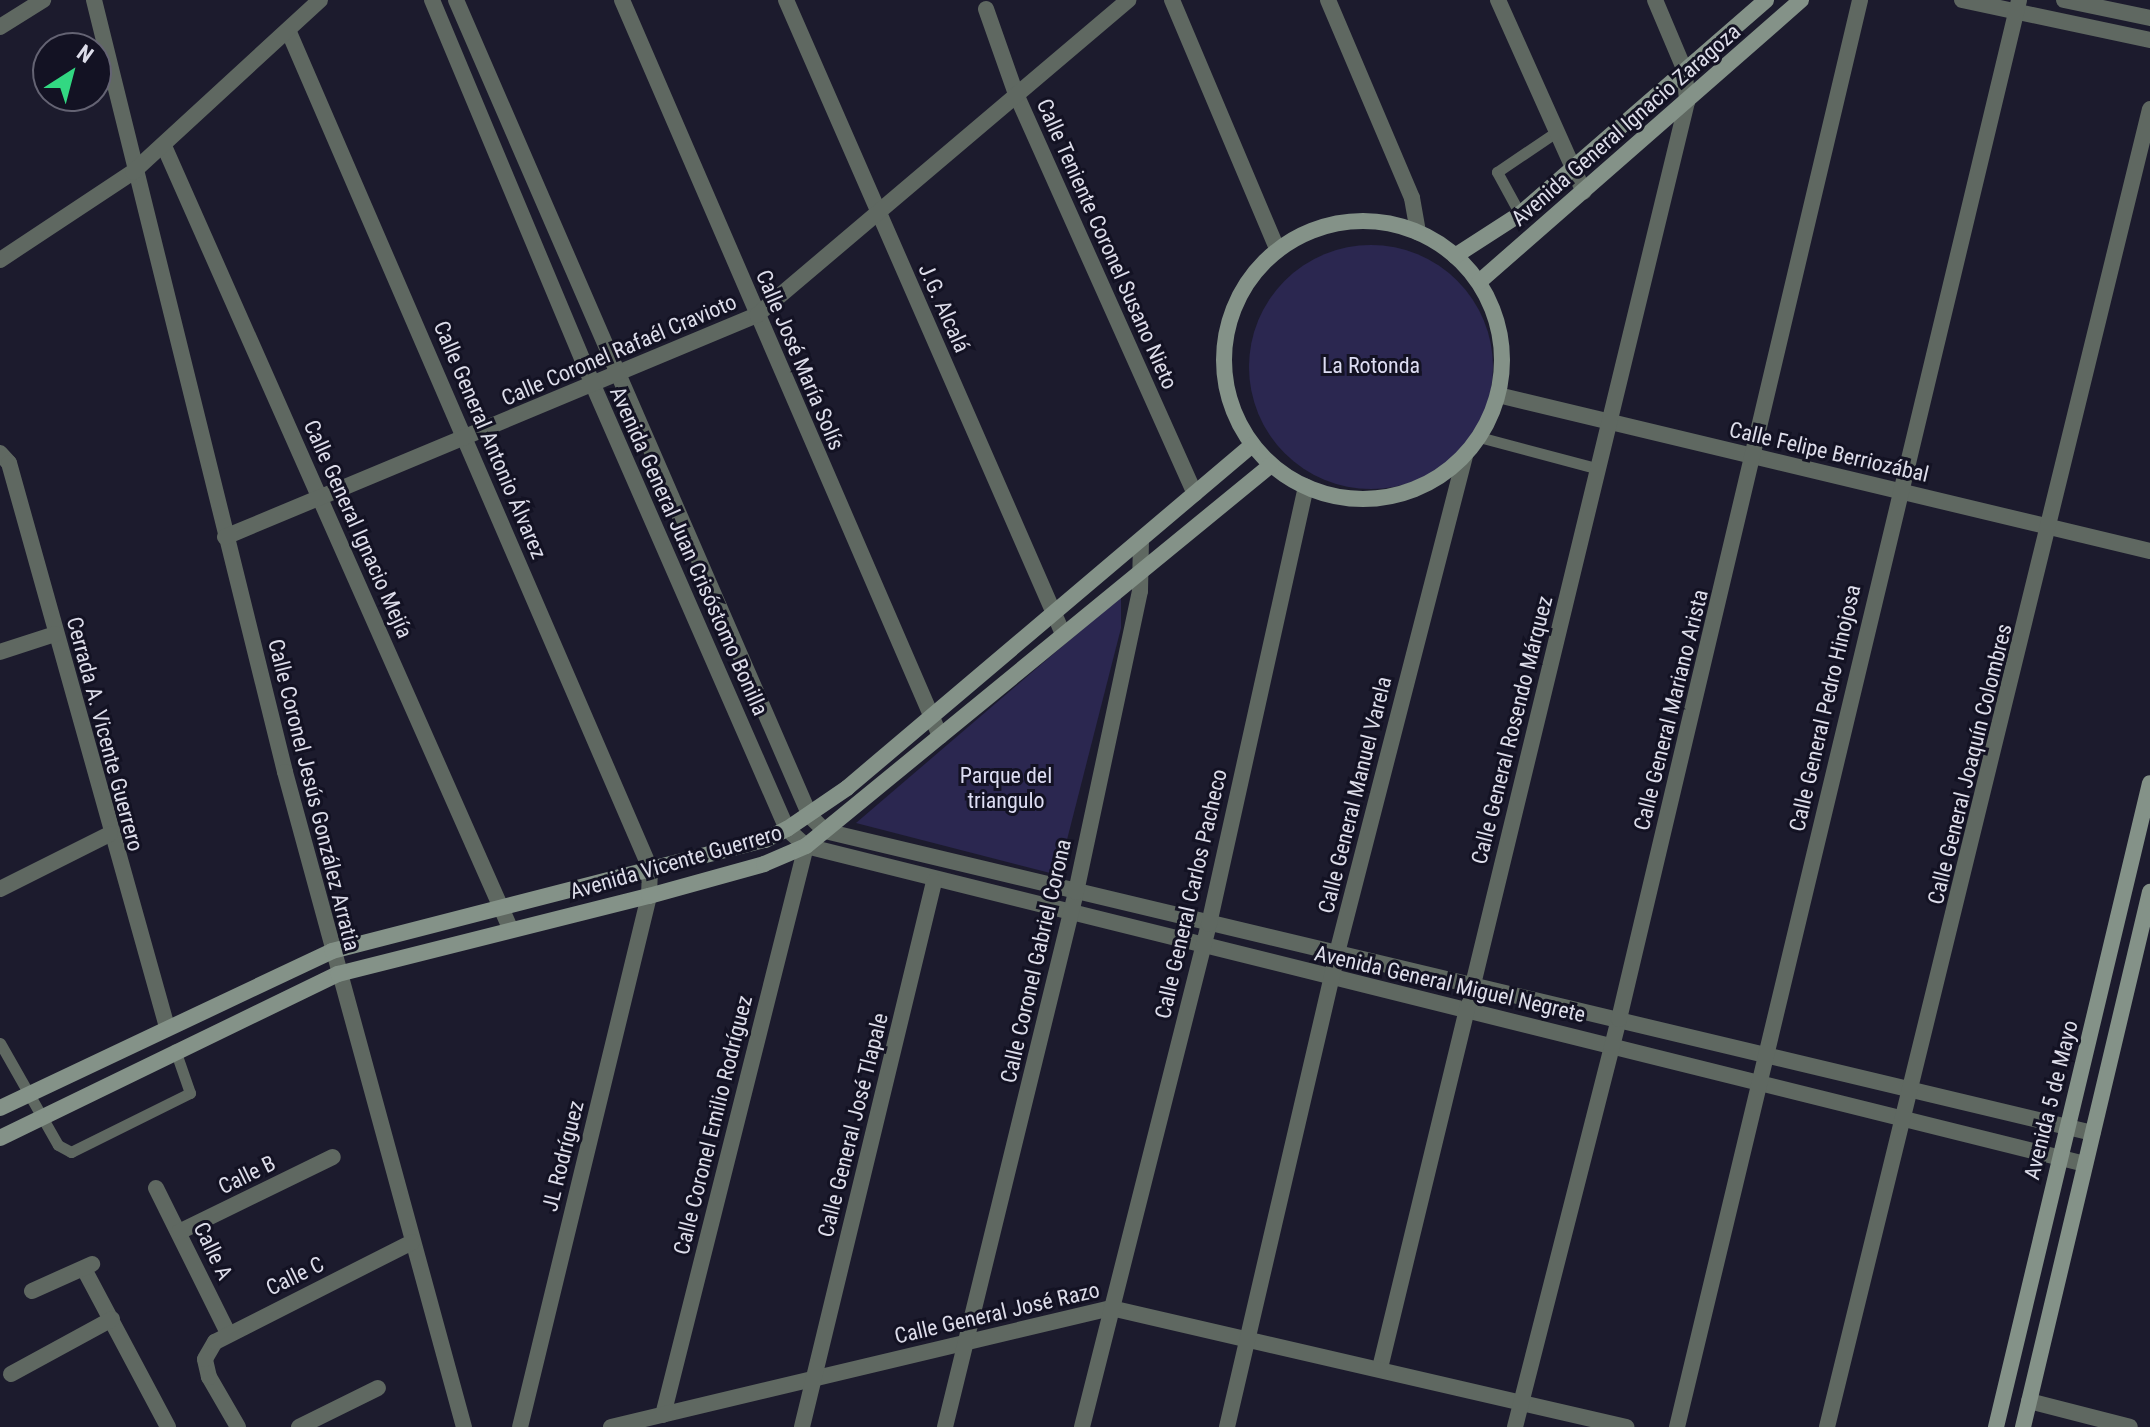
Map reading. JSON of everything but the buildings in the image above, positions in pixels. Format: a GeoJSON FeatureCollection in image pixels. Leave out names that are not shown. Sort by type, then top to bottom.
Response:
{"type":"FeatureCollection","features":[{"type":"Feature","properties":{"kind":"main road","name":"Avenida General Ignacio Zaragoza"},"geometry":{"type":"LineString","coordinates":[[1455,256],[1520,214],[1766,0]]}},
{"type":"Feature","properties":{"kind":"main road","name":"Avenida General Ignacio Zaragoza"},"geometry":{"type":"LineString","coordinates":[[1479,282],[1801,0]]}},
{"type":"Feature","properties":{"kind":"main road"},"geometry":{"type":"LineString","coordinates":[[1345,222],[1390,223],[1418,232],[1455,256],[1479,282],[1501,337],[1498,395],[1479,437],[1465,456],[1439,478],[1408,493],[1373,500],[1339,498],[1306,487],[1271,465],[1252,445],[1231,402],[1224,342],[1239,296],[1277,249],[1303,234],[1345,222]]}},
{"type":"Feature","properties":{"kind":"main road","name":"Avenida Vicente Guerrero"},"geometry":{"type":"LineString","coordinates":[[0,1108],[332,951],[765,840],[787,829],[810,816],[1252,445]]}},
{"type":"Feature","properties":{"kind":"main road","name":"Avenida Vicente Guerrero"},"geometry":{"type":"LineString","coordinates":[[0,1138],[175,1050],[338,974],[649,896],[764,864],[806,846],[1271,465]]}},
{"type":"Feature","properties":{"kind":"main road","name":"Avenida 5 de Mayo"},"geometry":{"type":"LineString","coordinates":[[1996,1427],[2150,783]]}},
{"type":"Feature","properties":{"kind":"main road"},"geometry":{"type":"LineString","coordinates":[[2023,1427],[2150,892]]}},
{"type":"Feature","properties":{"kind":"main road"},"geometry":{"type":"LineString","coordinates":[[2101,989],[2125,995]]}},
{"type":"Feature","properties":{"kind":"main road"},"geometry":{"type":"LineString","coordinates":[[2022,1308],[2048,1313]]}},
{"type":"Feature","properties":{"kind":"street"},"geometry":{"type":"LineString","coordinates":[[0,27],[43,0]]}},
{"type":"Feature","properties":{"kind":"street","name":"Calle Coronel Jesús González Arratia"},"geometry":{"type":"LineString","coordinates":[[94,0],[133,172],[332,951],[464,1427]]}},
{"type":"Feature","properties":{"kind":"street"},"geometry":{"type":"LineString","coordinates":[[0,260],[133,172],[320,0]]}},
{"type":"Feature","properties":{"kind":"street","name":"Avenida General Juan Crisóstomo Bonilla"},"geometry":{"type":"LineString","coordinates":[[432,0],[593,385],[787,829],[806,846]]}},
{"type":"Feature","properties":{"kind":"street","name":"Avenida General Juan Crisóstomo Bonilla"},"geometry":{"type":"LineString","coordinates":[[456,0],[616,376],[810,816],[825,831]]}},
{"type":"Feature","properties":{"kind":"street","name":"Calle José María Solís"},"geometry":{"type":"LineString","coordinates":[[622,0],[940,736]]}},
{"type":"Feature","properties":{"kind":"street","name":"J.G. Alcalá"},"geometry":{"type":"LineString","coordinates":[[786,0],[1063,634]]}},
{"type":"Feature","properties":{"kind":"street","name":"Calle Coronel Rafaél Cravioto"},"geometry":{"type":"LineString","coordinates":[[225,537],[322,500],[757,315],[1129,0]]}},
{"type":"Feature","properties":{"kind":"street"},"geometry":{"type":"LineString","coordinates":[[1172,0],[1277,249]]}},
{"type":"Feature","properties":{"kind":"street"},"geometry":{"type":"LineString","coordinates":[[1328,0],[1412,198],[1418,232]]}},
{"type":"Feature","properties":{"kind":"street"},"geometry":{"type":"LineString","coordinates":[[1498,0],[1584,192]]}},
{"type":"Feature","properties":{"kind":"street","name":"Calle General Rosendo Márquez"},"geometry":{"type":"LineString","coordinates":[[1380,1368],[1687,102],[1685,71],[1655,0]]}},
{"type":"Feature","properties":{"kind":"street","name":"Calle General Mariano Arista"},"geometry":{"type":"LineString","coordinates":[[1515,1427],[1613,1045],[1860,0]]}},
{"type":"Feature","properties":{"kind":"street"},"geometry":{"type":"LineString","coordinates":[[1962,0],[2018,6],[2150,40]]}},
{"type":"Feature","properties":{"kind":"street"},"geometry":{"type":"LineString","coordinates":[[2064,0],[2150,18]]}},
{"type":"Feature","properties":{"kind":"street","name":"Calle General Pedro Hinojosa"},"geometry":{"type":"LineString","coordinates":[[1677,1427],[1899,491],[2018,6]]}},
{"type":"Feature","properties":{"kind":"street","name":"Calle Teniente Coronel Susano Nieto"},"geometry":{"type":"LineString","coordinates":[[986,9],[1016,94],[1195,494]]}},
{"type":"Feature","properties":{"kind":"street","name":"Calle General Antonio Álvarez"},"geometry":{"type":"LineString","coordinates":[[288,30],[650,868]]}},
{"type":"Feature","properties":{"kind":"street","name":"Calle General Joaquín Colombres"},"geometry":{"type":"LineString","coordinates":[[1827,1427],[2051,528],[2150,109]]}},
{"type":"Feature","properties":{"kind":"street","name":"Calle General Ignacio Mejía"},"geometry":{"type":"LineString","coordinates":[[164,146],[511,930]]}},
{"type":"Feature","properties":{"kind":"street","name":"Calle Felipe Berriozábal"},"geometry":{"type":"LineString","coordinates":[[1498,395],[2150,551]]}},
{"type":"Feature","properties":{"kind":"street","name":"Cerrada A. Vicente Guerrero"},"geometry":{"type":"LineString","coordinates":[[1,454],[9,463],[110,834],[167,1027]]}},
{"type":"Feature","properties":{"kind":"street","name":"Calle General Manuel Varela"},"geometry":{"type":"LineString","coordinates":[[1227,1427],[1337,953],[1465,456]]}},
{"type":"Feature","properties":{"kind":"street","name":"Calle General Carlos Pacheco"},"geometry":{"type":"LineString","coordinates":[[1082,1427],[1209,924],[1306,487]]}},
{"type":"Feature","properties":{"kind":"street","name":"Calle Coronel Gabriel Corona"},"geometry":{"type":"LineString","coordinates":[[945,1427],[1076,892],[1142,570],[1141,540]]}},
{"type":"Feature","properties":{"kind":"street"},"geometry":{"type":"LineString","coordinates":[[0,652],[55,634]]}},
{"type":"Feature","properties":{"kind":"street","name":"Avenida General Miguel Negrete"},"geometry":{"type":"LineString","coordinates":[[825,831],[2093,1133]]}},
{"type":"Feature","properties":{"kind":"street"},"geometry":{"type":"LineString","coordinates":[[0,889],[110,834]]}},
{"type":"Feature","properties":{"kind":"street","name":"Avenida General Miguel Negrete"},"geometry":{"type":"LineString","coordinates":[[806,846],[1070,916],[1613,1045],[2085,1164]]}},
{"type":"Feature","properties":{"kind":"street","name":"Calle Coronel Emilio Rodríguez"},"geometry":{"type":"LineString","coordinates":[[663,1415],[806,846]]}},
{"type":"Feature","properties":{"kind":"street","name":"JL Rodríguez"},"geometry":{"type":"LineString","coordinates":[[520,1427],[649,896],[650,868]]}},
{"type":"Feature","properties":{"kind":"street","name":"Calle General José Tlapale"},"geometry":{"type":"LineString","coordinates":[[802,1427],[934,882]]}},
{"type":"Feature","properties":{"kind":"street","name":"Calle B"},"geometry":{"type":"LineString","coordinates":[[179,1232],[333,1157]]}},
{"type":"Feature","properties":{"kind":"street","name":"Calle A"},"geometry":{"type":"LineString","coordinates":[[156,1188],[228,1333]]}},
{"type":"Feature","properties":{"kind":"street","name":"Calle C"},"geometry":{"type":"LineString","coordinates":[[238,1427],[209,1377],[205,1359],[228,1333],[412,1242]]}},
{"type":"Feature","properties":{"kind":"street"},"geometry":{"type":"LineString","coordinates":[[32,1291],[88,1267],[168,1427]]}},
{"type":"Feature","properties":{"kind":"street","name":"Calle General José Razo"},"geometry":{"type":"LineString","coordinates":[[611,1427],[1111,1308],[1626,1427]]}},
{"type":"Feature","properties":{"kind":"street"},"geometry":{"type":"LineString","coordinates":[[11,1374],[112,1319]]}},
{"type":"Feature","properties":{"kind":"street"},"geometry":{"type":"LineString","coordinates":[[299,1427],[378,1388]]}},
{"type":"Feature","properties":{"kind":"street"},"geometry":{"type":"LineString","coordinates":[[2029,1401],[2130,1427]]}},
{"type":"Feature","properties":{"kind":"lane"},"geometry":{"type":"LineString","coordinates":[[1520,214],[1497,172],[1556,132]]}},
{"type":"Feature","properties":{"kind":"lane"},"geometry":{"type":"LineString","coordinates":[[1479,437],[1599,469]]}},
{"type":"Feature","properties":{"kind":"lane"},"geometry":{"type":"LineString","coordinates":[[0,1043],[58,1145],[71,1152],[190,1093],[175,1050]]}},
{"type":"Feature","properties":{"kind":"green space","name":"La Rotonda"},"geometry":{"type":"Polygon","coordinates":[[[1371,245],[1395,247],[1418,254],[1439,265],[1457,281],[1473,299],[1484,320],[1491,343],[1491,391],[1484,414],[1473,435],[1457,453],[1439,469],[1418,480],[1395,487],[1371,489],[1347,487],[1324,480],[1303,469],[1285,453],[1269,435],[1258,414],[1251,391],[1249,367],[1251,343],[1258,320],[1269,299],[1285,281],[1303,265],[1324,254],[1347,247],[1371,245]]]}},
{"type":"Feature","properties":{"kind":"green space","name":"Parque del triangulo"},"geometry":{"type":"Polygon","coordinates":[[[1121,596],[1121,628],[1058,875],[856,823],[1121,596]]]}}]}
